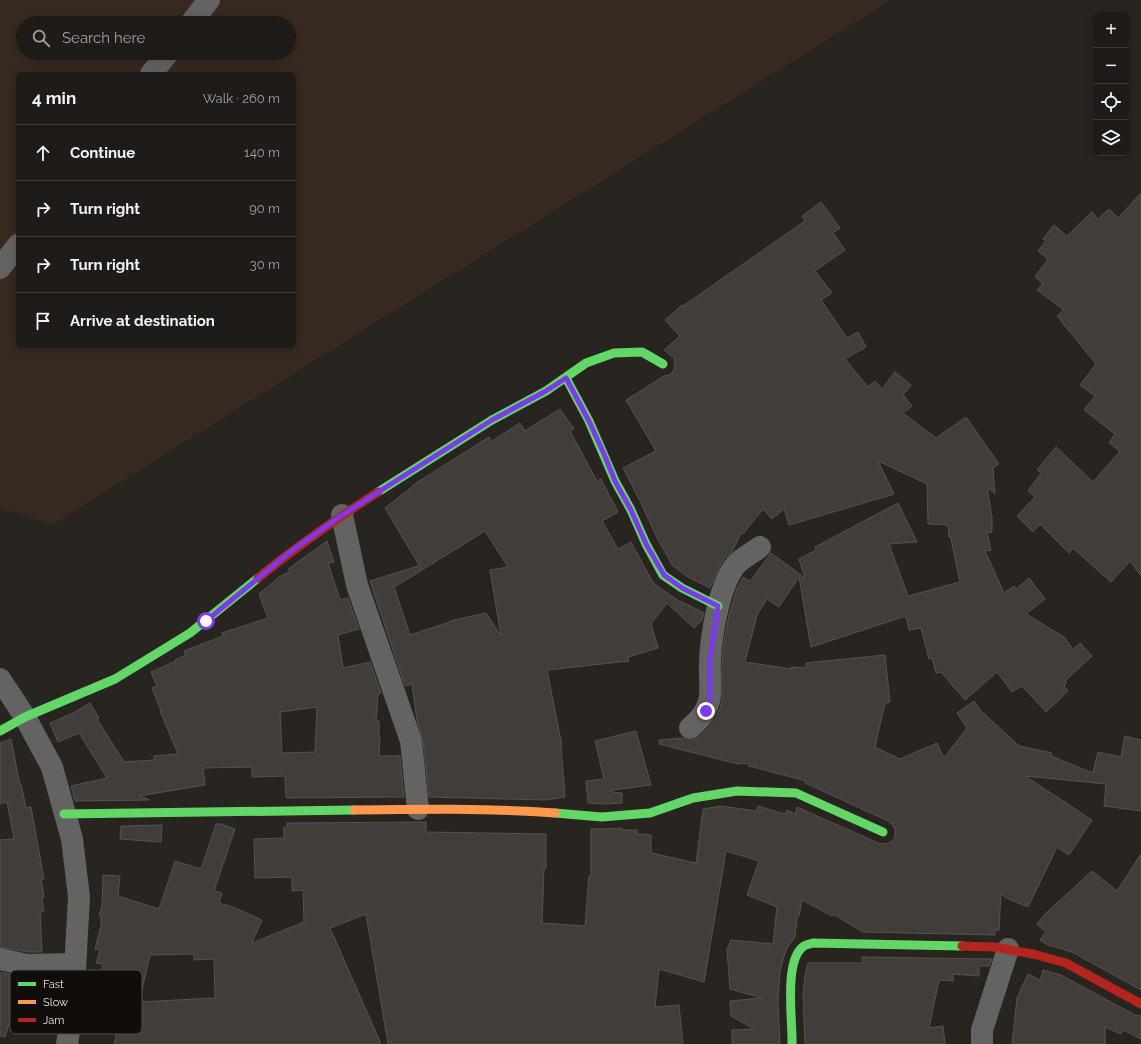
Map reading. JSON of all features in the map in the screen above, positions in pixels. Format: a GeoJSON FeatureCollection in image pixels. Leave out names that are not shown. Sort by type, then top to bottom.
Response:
{"type":"FeatureCollection","features":[{"type":"Feature","properties":{"kind":"street"},"geometry":{"type":"LineString","coordinates":[[196,16],[209,0]]}},
{"type":"Feature","properties":{"kind":"street"},"geometry":{"type":"LineString","coordinates":[[153,72],[162,60]]}},
{"type":"Feature","properties":{"kind":"street"},"geometry":{"type":"LineString","coordinates":[[0,268],[16,247]]}},
{"type":"Feature","properties":{"kind":"street"},"geometry":{"type":"LineString","coordinates":[[0,731],[25,717],[115,679],[190,633],[290,552],[342,515],[492,420],[546,391],[586,363],[614,353],[642,352],[663,364]]}},
{"type":"Feature","properties":{"kind":"street"},"geometry":{"type":"LineString","coordinates":[[566,378],[589,421],[615,481],[631,510],[646,544],[664,575],[682,588],[718,606]]}},
{"type":"Feature","properties":{"kind":"street"},"geometry":{"type":"LineString","coordinates":[[342,515],[357,585],[411,741],[418,809]]}},
{"type":"Feature","properties":{"kind":"street"},"geometry":{"type":"LineString","coordinates":[[690,728],[706,711],[710,700],[710,660],[718,606],[728,576],[735,566],[760,547]]}},
{"type":"Feature","properties":{"kind":"street"},"geometry":{"type":"LineString","coordinates":[[0,679],[25,717],[52,767],[72,839],[79,897],[75,970]]}},
{"type":"Feature","properties":{"kind":"street"},"geometry":{"type":"LineString","coordinates":[[64,814],[418,809],[526,811],[602,817],[650,812],[693,798],[737,791],[796,793],[884,832]]}},
{"type":"Feature","properties":{"kind":"street"},"geometry":{"type":"LineString","coordinates":[[792,1044],[793,1033],[790,999],[794,963],[797,955],[803,947],[813,943],[994,947],[1008,949],[1066,963],[1141,1004]]}},
{"type":"Feature","properties":{"kind":"street"},"geometry":{"type":"LineString","coordinates":[[982,1044],[982,1030],[1008,949]]}},
{"type":"Feature","properties":{"kind":"street"},"geometry":{"type":"LineString","coordinates":[[0,959],[27,965],[75,964]]}},
{"type":"Feature","properties":{"kind":"street"},"geometry":{"type":"LineString","coordinates":[[67,1044],[69,1034]]}},
{"type":"Feature","properties":{"kind":"shaded area"},"geometry":{"type":"Polygon","coordinates":[[[0,0],[891,0],[52,525],[0,508],[0,0]]]}},
{"type":"Feature","properties":{"kind":"building"},"geometry":{"type":"Polygon","coordinates":[[[1141,193],[1141,576],[1130,561],[1111,582],[1073,548],[1069,553],[1040,524],[1033,532],[1017,516],[1035,497],[1028,491],[1041,473],[1037,470],[1056,447],[1093,482],[1120,451],[1109,443],[1115,434],[1084,410],[1095,396],[1080,385],[1096,364],[1057,316],[1064,310],[1037,290],[1043,283],[1035,277],[1048,259],[1038,251],[1046,241],[1043,239],[1054,225],[1067,236],[1092,212],[1098,219],[1109,209],[1118,218],[1141,193]]]}},
{"type":"Feature","properties":{"kind":"building"},"geometry":{"type":"Polygon","coordinates":[[[821,202],[840,228],[833,233],[845,250],[815,271],[832,293],[821,300],[847,338],[858,332],[866,347],[845,359],[868,387],[875,381],[882,389],[895,372],[911,385],[903,395],[912,406],[903,413],[936,438],[966,417],[999,464],[993,468],[995,494],[987,487],[992,517],[992,532],[987,533],[991,550],[985,551],[1004,593],[1014,586],[1016,589],[1029,578],[1045,599],[1026,614],[1064,637],[1073,649],[1080,643],[1092,656],[1065,681],[1067,683],[1064,686],[1068,691],[1046,712],[1022,686],[1012,692],[997,672],[965,700],[941,672],[936,673],[932,658],[929,659],[921,628],[909,630],[906,616],[811,647],[799,577],[779,607],[767,599],[757,615],[745,662],[791,669],[791,667],[806,668],[806,663],[885,655],[890,702],[885,703],[875,747],[900,759],[937,743],[944,758],[967,728],[957,713],[974,701],[980,710],[1019,746],[1052,753],[1051,756],[1093,773],[1098,752],[1121,757],[1125,736],[1141,740],[1141,811],[1104,806],[1106,784],[1025,776],[1092,820],[1069,855],[1057,847],[1028,907],[1006,898],[1001,894],[999,930],[995,930],[995,935],[863,932],[833,914],[832,916],[802,900],[799,916],[797,916],[795,937],[785,953],[780,971],[778,1000],[780,1044],[732,1044],[732,1030],[754,1029],[731,1016],[730,1001],[762,998],[730,989],[727,949],[731,940],[773,944],[777,907],[747,895],[759,861],[726,851],[704,982],[659,969],[655,1007],[679,1005],[683,1044],[388,1044],[366,914],[330,928],[381,1044],[114,1044],[116,1034],[142,1034],[142,1002],[215,998],[214,959],[194,960],[194,954],[150,955],[142,989],[142,970],[102,970],[103,964],[96,963],[100,950],[95,949],[101,926],[101,916],[99,915],[102,907],[103,875],[120,876],[118,896],[159,909],[175,861],[201,869],[216,824],[221,824],[235,829],[214,891],[222,893],[219,903],[233,907],[262,920],[252,943],[304,922],[303,890],[292,891],[292,877],[255,878],[254,839],[284,838],[284,827],[287,827],[287,823],[426,822],[426,832],[546,834],[546,868],[544,868],[542,923],[585,926],[589,876],[591,876],[591,829],[622,828],[622,830],[637,830],[637,834],[651,835],[651,853],[696,863],[703,809],[721,806],[756,811],[758,806],[785,814],[787,810],[795,814],[797,807],[878,843],[885,844],[891,842],[895,837],[895,830],[893,825],[888,821],[805,783],[806,781],[749,766],[748,763],[738,764],[659,744],[659,740],[684,738],[687,740],[693,740],[699,737],[715,719],[720,709],[722,699],[724,640],[736,591],[743,577],[750,581],[771,553],[805,578],[799,559],[816,550],[815,547],[898,503],[917,542],[889,544],[908,596],[960,582],[951,537],[949,537],[948,525],[928,524],[927,484],[878,461],[894,494],[789,525],[784,509],[772,519],[763,509],[743,534],[741,533],[732,552],[724,559],[710,588],[688,577],[673,566],[657,538],[623,468],[656,451],[626,400],[664,376],[670,375],[674,370],[674,358],[664,350],[680,336],[665,320],[682,305],[683,306],[805,221],[802,216],[821,202]]]}},
{"type":"Feature","properties":{"kind":"building"},"geometry":{"type":"Polygon","coordinates":[[[560,409],[574,429],[570,431],[597,481],[601,479],[618,512],[602,521],[618,549],[631,542],[652,581],[676,599],[704,613],[702,620],[694,628],[667,603],[651,624],[658,648],[628,657],[629,661],[547,670],[562,746],[565,797],[546,800],[429,797],[423,740],[417,721],[412,684],[405,686],[370,581],[418,566],[421,571],[394,587],[410,635],[450,621],[486,613],[501,636],[490,570],[508,567],[485,531],[422,570],[385,508],[413,485],[489,437],[492,441],[520,423],[525,431],[560,409]]]}},
{"type":"Feature","properties":{"kind":"building"},"geometry":{"type":"Polygon","coordinates":[[[327,541],[334,562],[328,563],[340,600],[348,598],[359,629],[338,635],[343,668],[370,662],[381,693],[378,694],[376,721],[379,721],[379,756],[400,756],[404,797],[286,798],[285,776],[252,777],[252,767],[203,768],[205,785],[139,796],[150,800],[75,801],[71,786],[107,778],[79,733],[58,742],[50,723],[73,713],[90,703],[99,718],[97,719],[124,762],[154,760],[154,756],[178,754],[152,688],[157,686],[151,672],[186,655],[184,651],[223,636],[222,633],[268,618],[259,594],[282,575],[290,572],[288,569],[327,541]],[[317,707],[280,712],[282,753],[315,752],[317,707]]]}},
{"type":"Feature","properties":{"kind":"building"},"geometry":{"type":"Polygon","coordinates":[[[636,731],[651,785],[612,790],[612,792],[622,793],[622,803],[588,803],[586,781],[604,779],[595,741],[636,731]]]}},
{"type":"Feature","properties":{"kind":"building"},"geometry":{"type":"Polygon","coordinates":[[[11,739],[26,808],[31,807],[44,879],[41,879],[44,897],[42,898],[44,911],[40,911],[42,952],[28,952],[0,947],[0,840],[14,839],[7,802],[0,804],[0,743],[11,739]]]}},
{"type":"Feature","properties":{"kind":"building"},"geometry":{"type":"Polygon","coordinates":[[[162,825],[161,842],[120,839],[121,826],[162,825]]]}},
{"type":"Feature","properties":{"kind":"building"},"geometry":{"type":"Polygon","coordinates":[[[1141,854],[1141,990],[1072,952],[1048,945],[1040,940],[1046,932],[1037,924],[1045,914],[1092,871],[1117,891],[1141,854]]]}},
{"type":"Feature","properties":{"kind":"building"},"geometry":{"type":"Polygon","coordinates":[[[862,957],[992,959],[989,966],[979,966],[979,976],[953,974],[953,981],[939,980],[929,1028],[943,1026],[945,1044],[805,1044],[803,995],[808,963],[862,963],[862,957]]]}},
{"type":"Feature","properties":{"kind":"building"},"geometry":{"type":"Polygon","coordinates":[[[1043,970],[1061,975],[1135,1015],[1141,1016],[1141,1039],[1123,1030],[1121,1034],[1105,1027],[1105,1044],[1012,1044],[1017,998],[1028,974],[1040,980],[1043,970]]]}},
{"type":"Feature","properties":{"kind":"building"},"geometry":{"type":"Polygon","coordinates":[[[0,972],[10,974],[10,1019],[5,1037],[0,1036],[0,972]]]}},
{"type":"Feature","properties":{"kind":"traffic: fast"},"geometry":{"type":"LineString","coordinates":[[378,492],[492,420],[546,391],[586,363],[614,353],[642,352],[663,364]]}},
{"type":"Feature","properties":{"kind":"traffic: fast"},"geometry":{"type":"LineString","coordinates":[[566,378],[589,421],[615,481],[663,575],[682,588],[718,606]]}},
{"type":"Feature","properties":{"kind":"traffic: fast"},"geometry":{"type":"LineString","coordinates":[[0,731],[25,717],[115,679],[190,633],[258,578]]}},
{"type":"Feature","properties":{"kind":"traffic: fast"},"geometry":{"type":"LineString","coordinates":[[555,813],[602,817],[650,813],[693,798],[737,791],[796,793],[883,832]]}},
{"type":"Feature","properties":{"kind":"traffic: fast"},"geometry":{"type":"LineString","coordinates":[[64,814],[354,810]]}},
{"type":"Feature","properties":{"kind":"traffic: fast"},"geometry":{"type":"LineString","coordinates":[[792,1044],[790,992],[791,977],[793,964],[797,953],[805,945],[813,943],[962,946]]}},
{"type":"Feature","properties":{"kind":"traffic: slow"},"geometry":{"type":"LineString","coordinates":[[354,810],[429,809],[530,811],[555,813]]}},
{"type":"Feature","properties":{"kind":"traffic: jam"},"geometry":{"type":"LineString","coordinates":[[258,578],[316,534],[378,492]]}},
{"type":"Feature","properties":{"kind":"traffic: jam"},"geometry":{"type":"LineString","coordinates":[[962,946],[994,947],[1033,954],[1066,963],[1141,1004]]}},
{"type":"Feature","properties":{"kind":"route"},"geometry":{"type":"LineString","coordinates":[[206,621],[290,552],[342,515],[492,420],[519,404],[546,391],[566,378],[589,421],[615,481],[631,510],[646,544],[664,575],[682,588],[718,606],[710,660],[710,700],[706,711]]}}]}
